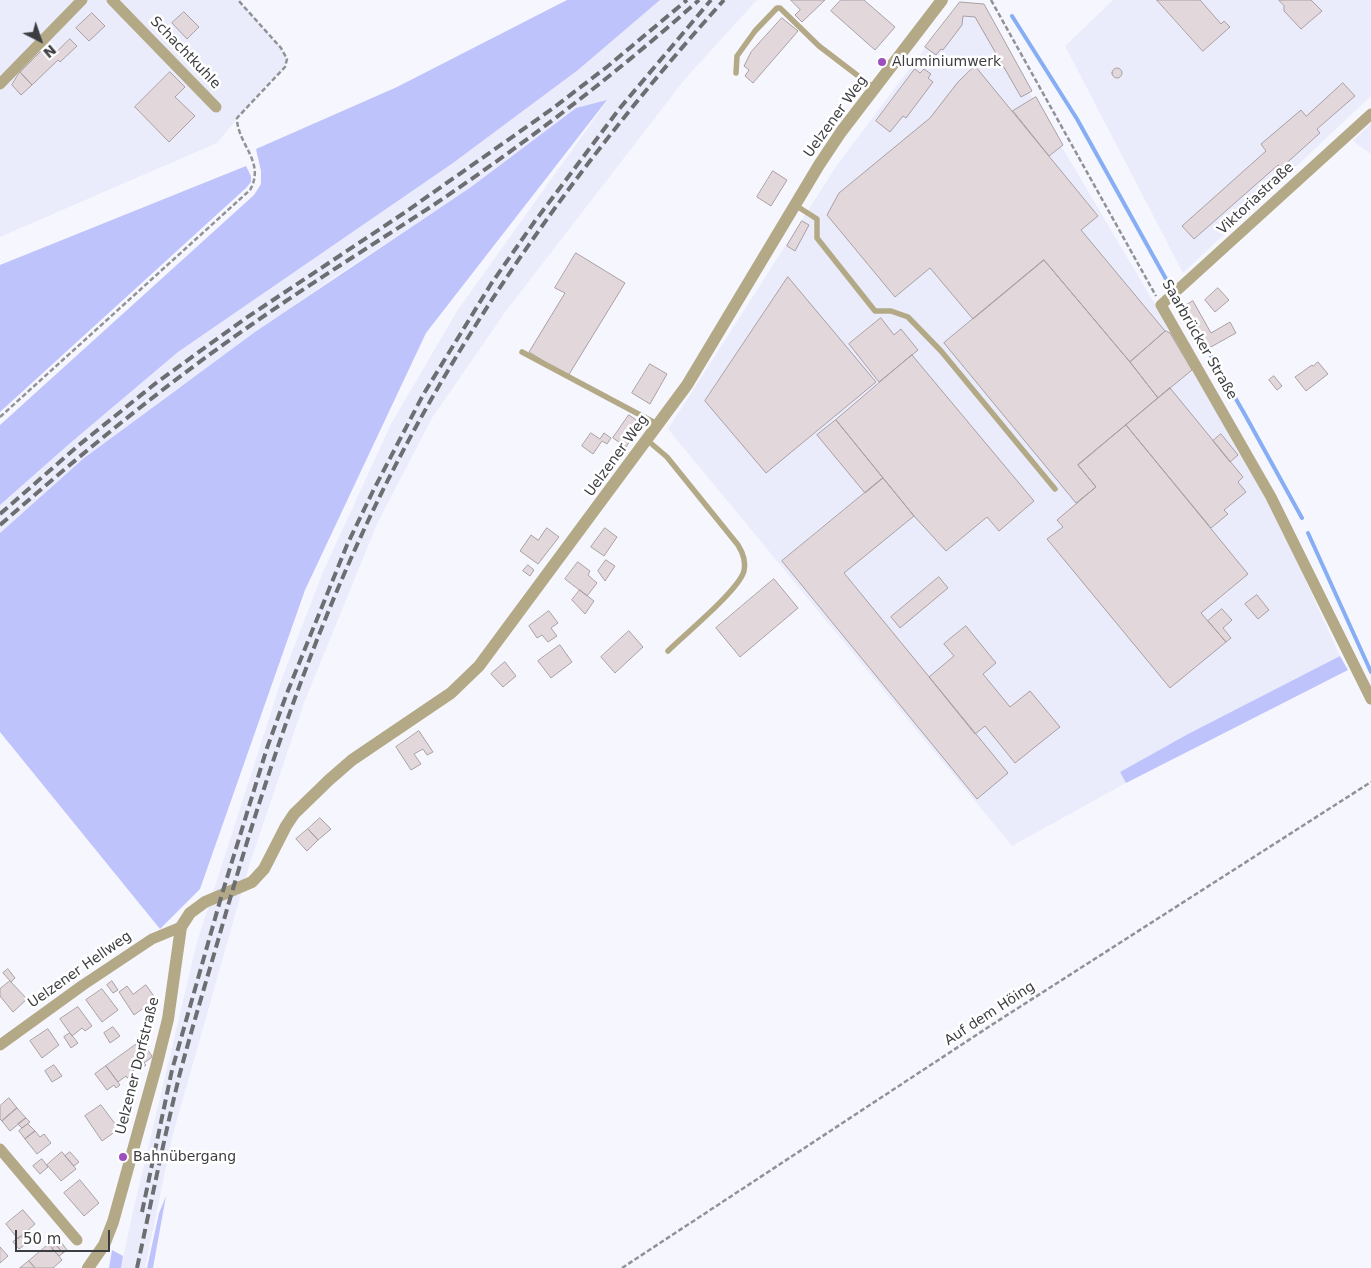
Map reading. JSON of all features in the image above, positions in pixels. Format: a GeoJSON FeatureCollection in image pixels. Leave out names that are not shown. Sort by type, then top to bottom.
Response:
{"type":"FeatureCollection","features":[{"type":"Feature","properties":{"kind":"street"},"geometry":{"type":"LineString","coordinates":[[0,84],[82,0]]}},
{"type":"Feature","properties":{"kind":"street","name":"Schachtkuhle"},"geometry":{"type":"LineString","coordinates":[[112,0],[216,106]]}},
{"type":"Feature","properties":{"kind":"street","name":"Uelzener Weg"},"geometry":{"type":"LineString","coordinates":[[258,877],[294,814],[329,780],[352,760],[451,693],[479,666],[687,385],[819,164],[874,88],[942,0]]}},
{"type":"Feature","properties":{"kind":"street","name":"Viktoriastraße"},"geometry":{"type":"LineString","coordinates":[[1162,306],[1371,114]]}},
{"type":"Feature","properties":{"kind":"street","name":"Saarbrücker Straße"},"geometry":{"type":"LineString","coordinates":[[1162,306],[1271,497],[1371,699]]}},
{"type":"Feature","properties":{"kind":"street","name":"Uelzener Dorfstraße"},"geometry":{"type":"LineString","coordinates":[[88,1268],[97,1257],[109,1234],[156,1067],[169,1010],[181,927],[190,913],[197,907],[222,894],[245,887],[258,877]]}},
{"type":"Feature","properties":{"kind":"street","name":"Uelzener Hellweg"},"geometry":{"type":"LineString","coordinates":[[0,1045],[83,985],[152,939],[181,927]]}},
{"type":"Feature","properties":{"kind":"street"},"geometry":{"type":"LineString","coordinates":[[0,1149],[77,1240]]}},
{"type":"Feature","properties":{"kind":"lane"},"geometry":{"type":"LineString","coordinates":[[736,73],[737,56],[755,31],[777,8],[780,8],[819,46],[874,88]]}},
{"type":"Feature","properties":{"kind":"lane"},"geometry":{"type":"LineString","coordinates":[[796,205],[817,219],[817,238],[875,311],[890,311],[908,317],[941,351],[1055,489]]}},
{"type":"Feature","properties":{"kind":"lane"},"geometry":{"type":"LineString","coordinates":[[522,352],[659,425]]}},
{"type":"Feature","properties":{"kind":"lane"},"geometry":{"type":"LineString","coordinates":[[647,440],[667,457],[738,545],[743,552],[745,566],[740,581],[668,650]]}},
{"type":"Feature","properties":{"kind":"path"},"geometry":{"type":"LineString","coordinates":[[0,417],[250,190],[255,181],[252,157],[237,126],[237,118],[285,67],[287,59],[282,48],[238,0]]}},
{"type":"Feature","properties":{"kind":"path","name":"Saarbrücker Straße"},"geometry":{"type":"LineString","coordinates":[[991,0],[1162,306]]}},
{"type":"Feature","properties":{"kind":"path","name":"Auf dem Höing"},"geometry":{"type":"LineString","coordinates":[[622,1268],[990,1026],[1371,782]]}},
{"type":"Feature","properties":{"kind":"shaded area"},"geometry":{"type":"Polygon","coordinates":[[[0,0],[238,0],[281,48],[287,59],[285,67],[256,96],[217,143],[0,237],[0,0]]]}},
{"type":"Feature","properties":{"kind":"shaded area"},"geometry":{"type":"Polygon","coordinates":[[[567,0],[660,0],[578,70],[453,163],[178,352],[0,505],[0,425],[254,195],[261,184],[261,171],[256,149],[397,87],[567,0]]]}},
{"type":"Feature","properties":{"kind":"shaded area"},"geometry":{"type":"Polygon","coordinates":[[[660,0],[757,0],[685,79],[506,311],[432,418],[377,524],[304,703],[249,866],[173,1134],[145,1268],[121,1268],[197,942],[282,678],[323,572],[391,424],[457,311],[607,101],[576,108],[471,187],[336,276],[167,396],[84,458],[0,533],[0,505],[178,352],[453,163],[578,70],[660,0]]]}},
{"type":"Feature","properties":{"kind":"shaded area"},"geometry":{"type":"Polygon","coordinates":[[[1113,0],[1371,0],[1371,96],[1183,273],[1065,46],[1113,0]]]}},
{"type":"Feature","properties":{"kind":"shaded area"},"geometry":{"type":"Polygon","coordinates":[[[952,12],[982,12],[1172,333],[1283,530],[1340,656],[1188,734],[1120,772],[1126,783],[1012,846],[668,429],[837,165],[952,12]]]}},
{"type":"Feature","properties":{"kind":"shaded area"},"geometry":{"type":"Polygon","coordinates":[[[607,100],[426,333],[305,590],[200,889],[160,929],[0,732],[0,533],[84,458],[255,332],[471,187],[576,108],[607,100]]]}},
{"type":"Feature","properties":{"kind":"shaded area"},"geometry":{"type":"Polygon","coordinates":[[[1371,123],[1371,154],[1353,141],[1371,123]]]}},
{"type":"Feature","properties":{"kind":"shaded area"},"geometry":{"type":"Polygon","coordinates":[[[246,166],[251,176],[251,182],[246,188],[0,412],[0,265],[246,166]]]}},
{"type":"Feature","properties":{"kind":"shaded area"},"geometry":{"type":"Polygon","coordinates":[[[1340,656],[1348,670],[1126,783],[1120,772],[1188,734],[1340,656]]]}},
{"type":"Feature","properties":{"kind":"shaded area"},"geometry":{"type":"Polygon","coordinates":[[[166,1196],[153,1268],[147,1268],[159,1213],[166,1196]]]}},
{"type":"Feature","properties":{"kind":"shaded area"},"geometry":{"type":"Polygon","coordinates":[[[112,1250],[123,1256],[121,1268],[109,1268],[112,1250]]]}},
{"type":"Feature","properties":{"kind":"building"},"geometry":{"type":"Polygon","coordinates":[[[791,0],[825,0],[802,22],[795,15],[800,10],[791,0]]]}},
{"type":"Feature","properties":{"kind":"building"},"geometry":{"type":"Polygon","coordinates":[[[841,0],[864,0],[895,27],[875,50],[831,11],[841,0]]]}},
{"type":"Feature","properties":{"kind":"building"},"geometry":{"type":"Polygon","coordinates":[[[1157,0],[1200,0],[1221,24],[1224,21],[1230,27],[1203,51],[1157,0]]]}},
{"type":"Feature","properties":{"kind":"building"},"geometry":{"type":"Polygon","coordinates":[[[1279,0],[1311,0],[1322,11],[1301,29],[1284,11],[1284,6],[1279,0]]]}},
{"type":"Feature","properties":{"kind":"building"},"geometry":{"type":"Polygon","coordinates":[[[960,2],[984,4],[1032,91],[1021,97],[975,17],[963,16],[962,25],[943,50],[941,49],[936,55],[925,47],[960,2]]]}},
{"type":"Feature","properties":{"kind":"building"},"geometry":{"type":"Polygon","coordinates":[[[184,12],[199,27],[187,39],[172,23],[184,12]]]}},
{"type":"Feature","properties":{"kind":"building"},"geometry":{"type":"Polygon","coordinates":[[[92,13],[105,26],[89,41],[76,28],[92,13]]]}},
{"type":"Feature","properties":{"kind":"building"},"geometry":{"type":"Polygon","coordinates":[[[782,18],[798,31],[753,83],[745,76],[749,70],[744,66],[751,52],[782,18]]]}},
{"type":"Feature","properties":{"kind":"building"},"geometry":{"type":"Polygon","coordinates":[[[70,39],[77,46],[60,62],[58,60],[32,85],[20,72],[45,47],[53,55],[70,39]]]}},
{"type":"Feature","properties":{"kind":"building"},"geometry":{"type":"Polygon","coordinates":[[[975,66],[1098,216],[1081,230],[1165,331],[1130,362],[1044,260],[973,319],[930,268],[895,297],[827,215],[839,193],[930,118],[958,82],[975,66]]]}},
{"type":"Feature","properties":{"kind":"building"},"geometry":{"type":"Polygon","coordinates":[[[1115,68],[1119,68],[1122,73],[1121,77],[1115,78],[1112,75],[1112,71],[1115,68]]]}},
{"type":"Feature","properties":{"kind":"building"},"geometry":{"type":"Polygon","coordinates":[[[915,69],[920,73],[924,69],[931,74],[928,78],[933,82],[906,118],[903,116],[890,132],[876,121],[915,69]]]}},
{"type":"Feature","properties":{"kind":"building"},"geometry":{"type":"Polygon","coordinates":[[[20,72],[32,85],[21,95],[12,85],[20,72]]]}},
{"type":"Feature","properties":{"kind":"building"},"geometry":{"type":"Polygon","coordinates":[[[170,72],[185,87],[175,97],[195,116],[169,142],[135,107],[170,72]]]}},
{"type":"Feature","properties":{"kind":"building"},"geometry":{"type":"Polygon","coordinates":[[[1343,83],[1355,96],[1317,129],[1320,133],[1281,168],[1278,165],[1194,239],[1182,226],[1266,151],[1261,144],[1301,110],[1306,116],[1343,83]]]}},
{"type":"Feature","properties":{"kind":"building"},"geometry":{"type":"Polygon","coordinates":[[[1036,97],[1063,145],[1049,156],[1013,111],[1036,97]]]}},
{"type":"Feature","properties":{"kind":"building"},"geometry":{"type":"Polygon","coordinates":[[[773,171],[787,180],[771,206],[757,197],[773,171]]]}},
{"type":"Feature","properties":{"kind":"building"},"geometry":{"type":"Polygon","coordinates":[[[802,221],[809,225],[795,251],[787,246],[802,221]]]}},
{"type":"Feature","properties":{"kind":"building"},"geometry":{"type":"Polygon","coordinates":[[[576,253],[625,283],[568,376],[529,352],[565,293],[555,288],[576,253]]]}},
{"type":"Feature","properties":{"kind":"building"},"geometry":{"type":"Polygon","coordinates":[[[1044,260],[1158,398],[1078,465],[1096,487],[1076,503],[944,343],[1044,260]]]}},
{"type":"Feature","properties":{"kind":"building"},"geometry":{"type":"Polygon","coordinates":[[[788,277],[876,382],[766,473],[705,401],[788,277]]]}},
{"type":"Feature","properties":{"kind":"building"},"geometry":{"type":"Polygon","coordinates":[[[1218,288],[1229,300],[1215,312],[1205,300],[1218,288]]]}},
{"type":"Feature","properties":{"kind":"building"},"geometry":{"type":"Polygon","coordinates":[[[1193,301],[1211,333],[1230,322],[1236,333],[1209,348],[1185,306],[1193,301]]]}},
{"type":"Feature","properties":{"kind":"building"},"geometry":{"type":"Polygon","coordinates":[[[881,318],[894,335],[901,329],[918,350],[879,382],[849,344],[881,318]]]}},
{"type":"Feature","properties":{"kind":"building"},"geometry":{"type":"Polygon","coordinates":[[[1166,331],[1170,333],[1192,370],[1158,398],[1130,362],[1166,331]]]}},
{"type":"Feature","properties":{"kind":"building"},"geometry":{"type":"Polygon","coordinates":[[[912,355],[1034,501],[999,531],[987,517],[946,551],[914,516],[836,420],[912,355]]]}},
{"type":"Feature","properties":{"kind":"building"},"geometry":{"type":"Polygon","coordinates":[[[1318,362],[1328,374],[1306,391],[1295,377],[1318,362]]]}},
{"type":"Feature","properties":{"kind":"building"},"geometry":{"type":"Polygon","coordinates":[[[650,364],[667,374],[650,404],[632,393],[650,364]]]}},
{"type":"Feature","properties":{"kind":"building"},"geometry":{"type":"Polygon","coordinates":[[[1274,376],[1282,386],[1277,390],[1269,380],[1274,376]]]}},
{"type":"Feature","properties":{"kind":"building"},"geometry":{"type":"Polygon","coordinates":[[[1170,388],[1243,477],[1238,482],[1246,492],[1224,510],[1228,514],[1211,528],[1126,425],[1170,388]]]}},
{"type":"Feature","properties":{"kind":"building"},"geometry":{"type":"Polygon","coordinates":[[[629,415],[642,424],[626,447],[613,438],[629,415]]]}},
{"type":"Feature","properties":{"kind":"building"},"geometry":{"type":"Polygon","coordinates":[[[836,420],[883,478],[865,493],[817,435],[836,420]]]}},
{"type":"Feature","properties":{"kind":"building"},"geometry":{"type":"Polygon","coordinates":[[[1126,425],[1248,574],[1201,613],[1226,642],[1170,688],[1047,539],[1063,527],[1057,520],[1096,487],[1078,465],[1126,425]]]}},
{"type":"Feature","properties":{"kind":"building"},"geometry":{"type":"Polygon","coordinates":[[[591,433],[600,439],[604,433],[611,438],[607,444],[602,441],[593,454],[582,446],[591,433]]]}},
{"type":"Feature","properties":{"kind":"building"},"geometry":{"type":"Polygon","coordinates":[[[1221,434],[1238,455],[1230,462],[1213,441],[1221,434]]]}},
{"type":"Feature","properties":{"kind":"building"},"geometry":{"type":"Polygon","coordinates":[[[883,478],[914,516],[844,573],[1008,773],[977,799],[782,561],[883,478]]]}},
{"type":"Feature","properties":{"kind":"building"},"geometry":{"type":"Polygon","coordinates":[[[547,528],[559,537],[538,564],[520,551],[531,535],[538,540],[547,528]]]}},
{"type":"Feature","properties":{"kind":"building"},"geometry":{"type":"Polygon","coordinates":[[[605,528],[617,537],[604,556],[591,547],[605,528]]]}},
{"type":"Feature","properties":{"kind":"building"},"geometry":{"type":"Polygon","coordinates":[[[606,560],[615,566],[605,581],[598,571],[606,560]]]}},
{"type":"Feature","properties":{"kind":"building"},"geometry":{"type":"Polygon","coordinates":[[[578,562],[590,571],[588,575],[597,583],[587,596],[565,579],[578,562]]]}},
{"type":"Feature","properties":{"kind":"building"},"geometry":{"type":"Polygon","coordinates":[[[528,565],[534,570],[530,576],[523,571],[528,565]]]}},
{"type":"Feature","properties":{"kind":"building"},"geometry":{"type":"Polygon","coordinates":[[[939,577],[948,588],[900,628],[891,617],[939,577]]]}},
{"type":"Feature","properties":{"kind":"building"},"geometry":{"type":"Polygon","coordinates":[[[774,579],[798,608],[740,657],[716,628],[774,579]]]}},
{"type":"Feature","properties":{"kind":"building"},"geometry":{"type":"Polygon","coordinates":[[[580,590],[594,601],[585,614],[572,600],[580,590]]]}},
{"type":"Feature","properties":{"kind":"building"},"geometry":{"type":"Polygon","coordinates":[[[1257,595],[1269,610],[1258,619],[1245,604],[1257,595]]]}},
{"type":"Feature","properties":{"kind":"building"},"geometry":{"type":"Polygon","coordinates":[[[1222,609],[1232,620],[1223,628],[1231,638],[1226,642],[1208,621],[1222,609]]]}},
{"type":"Feature","properties":{"kind":"building"},"geometry":{"type":"Polygon","coordinates":[[[549,611],[558,623],[551,628],[557,636],[548,642],[542,635],[537,638],[529,626],[549,611]]]}},
{"type":"Feature","properties":{"kind":"building"},"geometry":{"type":"Polygon","coordinates":[[[966,626],[996,663],[983,674],[1010,707],[1030,691],[1060,727],[1015,763],[985,726],[975,734],[929,677],[954,656],[944,644],[966,626]]]}},
{"type":"Feature","properties":{"kind":"building"},"geometry":{"type":"Polygon","coordinates":[[[629,631],[643,647],[615,673],[601,657],[629,631]]]}},
{"type":"Feature","properties":{"kind":"building"},"geometry":{"type":"Polygon","coordinates":[[[560,645],[572,662],[551,678],[538,661],[560,645]]]}},
{"type":"Feature","properties":{"kind":"building"},"geometry":{"type":"Polygon","coordinates":[[[505,662],[516,676],[503,687],[491,674],[505,662]]]}},
{"type":"Feature","properties":{"kind":"building"},"geometry":{"type":"Polygon","coordinates":[[[419,731],[433,752],[427,755],[423,749],[414,754],[421,764],[411,770],[396,747],[419,731]]]}},
{"type":"Feature","properties":{"kind":"building"},"geometry":{"type":"Polygon","coordinates":[[[320,818],[331,829],[318,840],[308,829],[320,818]]]}},
{"type":"Feature","properties":{"kind":"building"},"geometry":{"type":"Polygon","coordinates":[[[308,829],[318,840],[307,851],[296,839],[308,829]]]}},
{"type":"Feature","properties":{"kind":"building"},"geometry":{"type":"Polygon","coordinates":[[[8,969],[15,978],[11,982],[3,973],[8,969]]]}},
{"type":"Feature","properties":{"kind":"building"},"geometry":{"type":"Polygon","coordinates":[[[10,981],[27,999],[13,1012],[0,996],[0,989],[10,981]]]}},
{"type":"Feature","properties":{"kind":"building"},"geometry":{"type":"Polygon","coordinates":[[[112,981],[118,990],[113,993],[107,985],[112,981]]]}},
{"type":"Feature","properties":{"kind":"building"},"geometry":{"type":"Polygon","coordinates":[[[146,985],[156,999],[134,1015],[119,992],[127,986],[133,994],[146,985]]]}},
{"type":"Feature","properties":{"kind":"building"},"geometry":{"type":"Polygon","coordinates":[[[102,989],[118,1010],[102,1022],[86,1000],[102,989]]]}},
{"type":"Feature","properties":{"kind":"building"},"geometry":{"type":"Polygon","coordinates":[[[78,1007],[92,1026],[85,1031],[82,1028],[72,1036],[60,1019],[78,1007]]]}},
{"type":"Feature","properties":{"kind":"building"},"geometry":{"type":"Polygon","coordinates":[[[113,1027],[120,1036],[110,1043],[104,1033],[113,1027]]]}},
{"type":"Feature","properties":{"kind":"building"},"geometry":{"type":"Polygon","coordinates":[[[48,1029],[59,1045],[42,1058],[30,1041],[48,1029]]]}},
{"type":"Feature","properties":{"kind":"building"},"geometry":{"type":"Polygon","coordinates":[[[70,1033],[78,1043],[71,1048],[64,1037],[70,1033]]]}},
{"type":"Feature","properties":{"kind":"building"},"geometry":{"type":"Polygon","coordinates":[[[141,1041],[152,1056],[151,1058],[144,1063],[146,1065],[143,1067],[141,1065],[130,1073],[132,1075],[127,1078],[126,1076],[118,1082],[106,1066],[141,1041]]]}},
{"type":"Feature","properties":{"kind":"building"},"geometry":{"type":"Polygon","coordinates":[[[54,1065],[62,1076],[52,1082],[45,1071],[54,1065]]]}},
{"type":"Feature","properties":{"kind":"building"},"geometry":{"type":"Polygon","coordinates":[[[106,1066],[120,1085],[116,1088],[114,1085],[107,1090],[95,1074],[106,1066]]]}},
{"type":"Feature","properties":{"kind":"building"},"geometry":{"type":"Polygon","coordinates":[[[9,1098],[17,1108],[2,1121],[0,1119],[0,1106],[9,1098]]]}},
{"type":"Feature","properties":{"kind":"building"},"geometry":{"type":"Polygon","coordinates":[[[101,1105],[119,1129],[102,1141],[85,1116],[101,1105]]]}},
{"type":"Feature","properties":{"kind":"building"},"geometry":{"type":"Polygon","coordinates":[[[17,1108],[26,1118],[10,1131],[2,1121],[17,1108]]]}},
{"type":"Feature","properties":{"kind":"building"},"geometry":{"type":"Polygon","coordinates":[[[26,1118],[30,1122],[22,1128],[18,1124],[26,1118]]]}},
{"type":"Feature","properties":{"kind":"building"},"geometry":{"type":"Polygon","coordinates":[[[28,1124],[35,1131],[25,1139],[19,1131],[28,1124]]]}},
{"type":"Feature","properties":{"kind":"building"},"geometry":{"type":"Polygon","coordinates":[[[35,1131],[40,1137],[44,1134],[51,1143],[37,1154],[25,1139],[35,1131]]]}},
{"type":"Feature","properties":{"kind":"building"},"geometry":{"type":"Polygon","coordinates":[[[62,1152],[76,1169],[61,1181],[47,1165],[62,1152]]]}},
{"type":"Feature","properties":{"kind":"building"},"geometry":{"type":"Polygon","coordinates":[[[70,1152],[79,1162],[74,1166],[65,1156],[70,1152]]]}},
{"type":"Feature","properties":{"kind":"building"},"geometry":{"type":"Polygon","coordinates":[[[42,1159],[48,1167],[40,1174],[33,1166],[42,1159]]]}},
{"type":"Feature","properties":{"kind":"building"},"geometry":{"type":"Polygon","coordinates":[[[80,1180],[99,1203],[84,1216],[64,1193],[80,1180]]]}},
{"type":"Feature","properties":{"kind":"building"},"geometry":{"type":"Polygon","coordinates":[[[23,1210],[35,1224],[18,1239],[6,1224],[23,1210]]]}},
{"type":"Feature","properties":{"kind":"building"},"geometry":{"type":"Polygon","coordinates":[[[21,1236],[27,1243],[19,1249],[13,1242],[21,1236]]]}},
{"type":"Feature","properties":{"kind":"building"},"geometry":{"type":"Polygon","coordinates":[[[61,1242],[67,1250],[63,1253],[56,1245],[61,1242]]]}},
{"type":"Feature","properties":{"kind":"building"},"geometry":{"type":"Polygon","coordinates":[[[49,1244],[62,1260],[53,1268],[35,1268],[29,1261],[49,1244]]]}},
{"type":"Feature","properties":{"kind":"building"},"geometry":{"type":"Polygon","coordinates":[[[56,1245],[63,1253],[59,1256],[52,1249],[56,1245]]]}},
{"type":"Feature","properties":{"kind":"building"},"geometry":{"type":"Polygon","coordinates":[[[0,1247],[8,1256],[0,1263],[0,1247]]]}},
{"type":"Feature","properties":{"kind":"building"},"geometry":{"type":"Polygon","coordinates":[[[29,1261],[35,1268],[20,1268],[29,1261]]]}},
{"type":"Feature","properties":{"kind":"waterway"},"geometry":{"type":"LineString","coordinates":[[1012,16],[1077,119],[1166,279]]}},
{"type":"Feature","properties":{"kind":"waterway"},"geometry":{"type":"LineString","coordinates":[[1181,304],[1302,518]]}},
{"type":"Feature","properties":{"kind":"waterway"},"geometry":{"type":"LineString","coordinates":[[1308,533],[1371,672]]}},
{"type":"Feature","properties":{"kind":"railway"},"geometry":{"type":"LineString","coordinates":[[0,514],[79,445],[156,383],[246,318],[404,213],[552,109],[608,66],[687,0]]}},
{"type":"Feature","properties":{"kind":"railway"},"geometry":{"type":"LineString","coordinates":[[0,525],[154,396],[274,309],[435,204],[503,156],[603,81],[699,0]]}},
{"type":"Feature","properties":{"kind":"railway"},"geometry":{"type":"LineString","coordinates":[[142,1212],[172,1070],[222,894],[267,748],[287,693],[347,545],[423,395],[491,284],[535,221],[620,108],[711,0]]}},
{"type":"Feature","properties":{"kind":"railway"},"geometry":{"type":"LineString","coordinates":[[137,1268],[180,1073],[235,880],[290,713],[310,658],[355,549],[415,429],[452,363],[492,299],[579,175],[674,57],[724,0]]}},
{"type":"Feature","properties":{"kind":"place","name":"Aluminiumwerk"},"geometry":{"type":"Point","coordinates":[882,62]}},
{"type":"Feature","properties":{"kind":"place","name":"Bahnübergang"},"geometry":{"type":"Point","coordinates":[123,1157]}}]}
